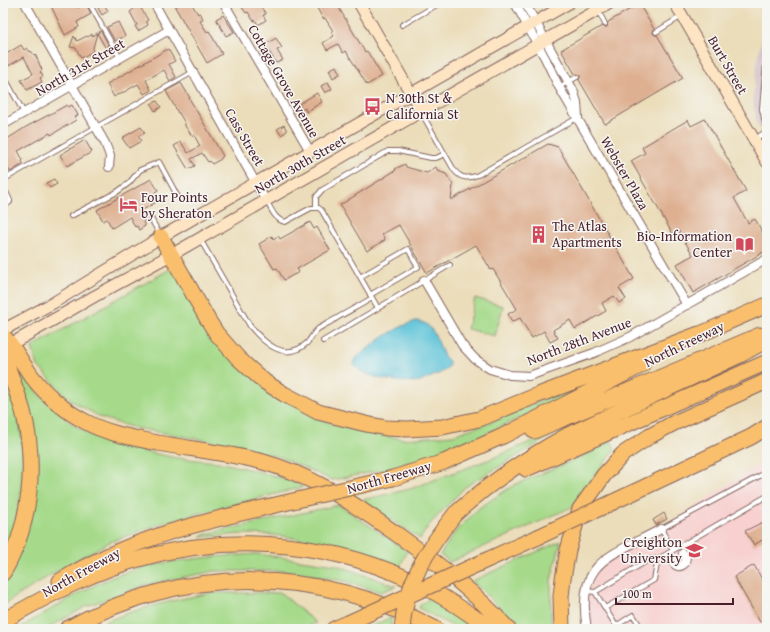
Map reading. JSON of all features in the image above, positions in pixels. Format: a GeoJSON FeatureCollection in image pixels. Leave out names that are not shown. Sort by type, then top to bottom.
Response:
{"type":"FeatureCollection","features":[{"type":"Feature","properties":{"kind":"highway"},"geometry":{"type":"LineString","coordinates":[[161,237],[217,334],[238,358],[265,382],[318,412],[386,428],[406,429],[442,427],[479,419],[699,334]]}},
{"type":"Feature","properties":{"kind":"highway","name":"North Freeway"},"geometry":{"type":"LineString","coordinates":[[3,621],[77,571],[120,549],[176,529],[393,478],[444,462],[503,436],[699,334],[767,305]]}},
{"type":"Feature","properties":{"kind":"highway"},"geometry":{"type":"LineString","coordinates":[[444,462],[498,446],[767,332]]}},
{"type":"Feature","properties":{"kind":"highway"},"geometry":{"type":"LineString","coordinates":[[402,629],[406,605],[415,576],[423,559],[438,535],[455,514],[481,492],[517,465],[568,435],[720,365],[767,340]]}},
{"type":"Feature","properties":{"kind":"highway"},"geometry":{"type":"LineString","coordinates":[[3,573],[14,551],[20,534],[28,502],[30,484],[30,453],[27,430],[23,411],[8,374],[5,345]]}},
{"type":"Feature","properties":{"kind":"highway"},"geometry":{"type":"LineString","coordinates":[[5,345],[52,397],[69,412],[100,429],[134,438],[210,451],[260,462],[305,477],[330,489],[390,529],[439,566],[486,607],[508,629]]}},
{"type":"Feature","properties":{"kind":"highway"},"geometry":{"type":"LineString","coordinates":[[481,492],[545,460],[767,362]]}},
{"type":"Feature","properties":{"kind":"highway"},"geometry":{"type":"LineString","coordinates":[[562,629],[560,608],[561,590],[570,543],[580,509],[604,475],[623,454],[650,436],[672,424],[767,381]]}},
{"type":"Feature","properties":{"kind":"highway"},"geometry":{"type":"LineString","coordinates":[[751,437],[767,427]]}},
{"type":"Feature","properties":{"kind":"highway"},"geometry":{"type":"LineString","coordinates":[[334,629],[538,537],[767,430]]}},
{"type":"Feature","properties":{"kind":"highway"},"geometry":{"type":"LineString","coordinates":[[3,621],[61,589],[100,572],[138,559],[200,546],[258,544],[293,546],[327,552],[380,567],[434,592],[464,610],[491,629]]}},
{"type":"Feature","properties":{"kind":"highway"},"geometry":{"type":"LineString","coordinates":[[67,629],[102,611],[128,601],[156,593],[208,583],[252,581],[309,585],[350,594],[394,608],[436,629]]}},
{"type":"Feature","properties":{"kind":"main road"},"geometry":{"type":"LineString","coordinates":[[359,3],[421,111]]}},
{"type":"Feature","properties":{"kind":"main road","name":"North 30th Street"},"geometry":{"type":"LineString","coordinates":[[3,330],[58,300],[161,237],[569,3]]}},
{"type":"Feature","properties":{"kind":"main road","name":"North 30th Street"},"geometry":{"type":"LineString","coordinates":[[5,345],[171,255],[610,3]]}},
{"type":"Feature","properties":{"kind":"main road","name":"Burt Street"},"geometry":{"type":"LineString","coordinates":[[675,3],[767,162]]}},
{"type":"Feature","properties":{"kind":"street"},"geometry":{"type":"LineString","coordinates":[[25,3],[109,152],[110,167]]}},
{"type":"Feature","properties":{"kind":"street","name":"Cass Street"},"geometry":{"type":"LineString","coordinates":[[154,3],[266,201]]}},
{"type":"Feature","properties":{"kind":"street","name":"Cottage Grove Avenue"},"geometry":{"type":"LineString","coordinates":[[224,3],[310,151]]}},
{"type":"Feature","properties":{"kind":"street","name":"Webster Plaza"},"geometry":{"type":"LineString","coordinates":[[515,3],[532,24],[568,81],[577,102],[578,118]]}},
{"type":"Feature","properties":{"kind":"street","name":"Webster Plaza"},"geometry":{"type":"LineString","coordinates":[[525,3],[532,24]]}},
{"type":"Feature","properties":{"kind":"street","name":"North 31st Street"},"geometry":{"type":"LineString","coordinates":[[3,125],[169,30]]}},
{"type":"Feature","properties":{"kind":"street","name":"Webster Plaza"},"geometry":{"type":"LineString","coordinates":[[542,42],[559,87],[687,305]]}},
{"type":"Feature","properties":{"kind":"street"},"geometry":{"type":"LineString","coordinates":[[3,190],[5,202]]}},
{"type":"Feature","properties":{"kind":"street","name":"North 28th Avenue"},"geometry":{"type":"LineString","coordinates":[[424,280],[462,345],[475,358],[490,369],[510,375],[529,376],[594,353],[646,329],[767,259]]}},
{"type":"Feature","properties":{"kind":"street"},"geometry":{"type":"LineString","coordinates":[[587,629],[585,609],[586,591],[591,575],[602,562],[661,529]]}},
{"type":"Feature","properties":{"kind":"street"},"geometry":{"type":"LineString","coordinates":[[672,561],[674,565],[682,566],[685,563],[686,557],[683,553]]}},
{"type":"Feature","properties":{"kind":"lane"},"geometry":{"type":"LineString","coordinates":[[89,3],[120,58]]}},
{"type":"Feature","properties":{"kind":"lane"},"geometry":{"type":"LineString","coordinates":[[402,25],[440,3]]}},
{"type":"Feature","properties":{"kind":"lane"},"geometry":{"type":"LineString","coordinates":[[598,10],[605,24]]}},
{"type":"Feature","properties":{"kind":"lane"},"geometry":{"type":"LineString","coordinates":[[656,32],[683,16]]}},
{"type":"Feature","properties":{"kind":"lane"},"geometry":{"type":"LineString","coordinates":[[754,140],[767,131],[762,109],[767,52]]}},
{"type":"Feature","properties":{"kind":"lane"},"geometry":{"type":"LineString","coordinates":[[3,180],[193,72]]}},
{"type":"Feature","properties":{"kind":"lane"},"geometry":{"type":"LineString","coordinates":[[559,87],[577,77]]}},
{"type":"Feature","properties":{"kind":"lane"},"geometry":{"type":"LineString","coordinates":[[6,80],[24,113]]}},
{"type":"Feature","properties":{"kind":"lane"},"geometry":{"type":"LineString","coordinates":[[421,111],[445,154],[457,173],[463,178],[478,175],[578,118]]}},
{"type":"Feature","properties":{"kind":"lane"},"geometry":{"type":"LineString","coordinates":[[378,308],[322,211],[316,207],[316,197],[322,190],[388,151],[398,151],[431,158],[436,158],[445,154]]}},
{"type":"Feature","properties":{"kind":"lane"},"geometry":{"type":"LineString","coordinates":[[71,216],[116,192],[129,183],[140,170],[159,162],[178,197]]}},
{"type":"Feature","properties":{"kind":"lane","name":"Cass Street"},"geometry":{"type":"LineString","coordinates":[[266,201],[277,218],[285,222],[316,207]]}},
{"type":"Feature","properties":{"kind":"lane"},"geometry":{"type":"LineString","coordinates":[[149,215],[161,237]]}},
{"type":"Feature","properties":{"kind":"lane"},"geometry":{"type":"LineString","coordinates":[[200,238],[250,326],[261,338],[272,346],[287,352],[293,352],[307,343],[319,328],[418,267],[408,249],[360,277]]}},
{"type":"Feature","properties":{"kind":"lane"},"geometry":{"type":"LineString","coordinates":[[323,341],[450,265]]}},
{"type":"Feature","properties":{"kind":"lane"},"geometry":{"type":"LineString","coordinates":[[673,550],[661,529],[767,472]]}},
{"type":"Feature","properties":{"kind":"lane"},"geometry":{"type":"LineString","coordinates":[[586,591],[595,592],[650,558],[658,559],[767,496]]}},
{"type":"Feature","properties":{"kind":"lane"},"geometry":{"type":"LineString","coordinates":[[605,608],[654,580],[658,559]]}},
{"type":"Feature","properties":{"kind":"lane"},"geometry":{"type":"LineString","coordinates":[[595,592],[617,627],[633,615],[642,629]]}},
{"type":"Feature","properties":{"kind":"shaded area"},"geometry":{"type":"Polygon","coordinates":[[[767,13],[767,140],[756,122],[753,97],[758,57],[767,13]]]}},
{"type":"Feature","properties":{"kind":"shaded area","name":"Creighton University"},"geometry":{"type":"Polygon","coordinates":[[[767,459],[767,629],[587,629],[585,609],[595,569],[661,529],[767,459]]]}},
{"type":"Feature","properties":{"kind":"green space"},"geometry":{"type":"Polygon","coordinates":[[[172,268],[220,345],[316,418],[357,431],[403,439],[453,435],[499,419],[578,385],[581,389],[455,448],[383,470],[332,480],[280,457],[216,442],[135,428],[102,418],[77,404],[62,392],[38,366],[32,347],[172,268]]]}},
{"type":"Feature","properties":{"kind":"green space"},"geometry":{"type":"Polygon","coordinates":[[[475,298],[503,306],[495,336],[467,329],[475,298]]]}},
{"type":"Feature","properties":{"kind":"green space"},"geometry":{"type":"Polygon","coordinates":[[[18,369],[40,396],[72,424],[102,441],[176,458],[218,462],[286,479],[303,487],[169,521],[110,542],[65,566],[3,605],[3,584],[9,574],[31,513],[14,370],[18,369]]]}},
{"type":"Feature","properties":{"kind":"green space"},"geometry":{"type":"Polygon","coordinates":[[[3,378],[17,413],[22,442],[23,471],[20,501],[14,529],[10,544],[3,558],[3,378]]]}},
{"type":"Feature","properties":{"kind":"green space"},"geometry":{"type":"Polygon","coordinates":[[[564,428],[465,487],[429,525],[420,539],[362,500],[410,489],[493,458],[564,428]]]}},
{"type":"Feature","properties":{"kind":"green space"},"geometry":{"type":"Polygon","coordinates":[[[611,441],[615,449],[584,489],[574,506],[450,562],[440,555],[455,532],[479,508],[514,485],[579,458],[611,441]]]}},
{"type":"Feature","properties":{"kind":"green space"},"geometry":{"type":"Polygon","coordinates":[[[339,505],[407,551],[400,567],[347,547],[275,535],[244,534],[200,537],[206,534],[339,505]]]}},
{"type":"Feature","properties":{"kind":"green space"},"geometry":{"type":"Polygon","coordinates":[[[561,541],[551,580],[551,623],[553,629],[522,629],[472,581],[561,541]]]}},
{"type":"Feature","properties":{"kind":"green space"},"geometry":{"type":"Polygon","coordinates":[[[257,554],[336,565],[396,586],[381,592],[344,581],[286,571],[215,571],[149,584],[87,606],[46,629],[18,629],[85,590],[108,579],[126,573],[181,560],[257,554]]]}},
{"type":"Feature","properties":{"kind":"green space"},"geometry":{"type":"Polygon","coordinates":[[[211,593],[281,593],[316,623],[301,629],[91,629],[135,611],[211,593]]]}},
{"type":"Feature","properties":{"kind":"green space"},"geometry":{"type":"Polygon","coordinates":[[[429,599],[473,629],[458,629],[419,608],[421,604],[429,599]]]}},
{"type":"Feature","properties":{"kind":"green space"},"geometry":{"type":"Polygon","coordinates":[[[391,617],[391,629],[367,629],[391,617]]]}},
{"type":"Feature","properties":{"kind":"water"},"geometry":{"type":"Polygon","coordinates":[[[416,321],[427,324],[435,335],[443,354],[449,361],[448,367],[440,373],[421,381],[395,381],[374,377],[365,373],[353,363],[355,359],[369,347],[384,337],[407,324],[416,321]]]}},
{"type":"Feature","properties":{"kind":"building"},"geometry":{"type":"Polygon","coordinates":[[[56,3],[75,3],[78,8],[86,4],[91,14],[77,22],[79,27],[65,35],[51,6],[56,3]]]}},
{"type":"Feature","properties":{"kind":"building"},"geometry":{"type":"Polygon","coordinates":[[[182,3],[191,3],[198,14],[200,13],[203,19],[200,21],[207,32],[209,31],[222,54],[207,63],[175,7],[182,3]]]}},
{"type":"Feature","properties":{"kind":"building"},"geometry":{"type":"Polygon","coordinates":[[[247,3],[258,3],[266,14],[263,15],[266,20],[258,25],[248,12],[246,13],[241,6],[247,3]]]}},
{"type":"Feature","properties":{"kind":"building"},"geometry":{"type":"Polygon","coordinates":[[[326,3],[336,3],[365,52],[367,51],[382,76],[367,85],[346,51],[343,53],[338,44],[327,50],[323,43],[334,36],[331,32],[333,31],[325,18],[323,19],[317,8],[326,3]]]}},
{"type":"Feature","properties":{"kind":"building"},"geometry":{"type":"Polygon","coordinates":[[[104,4],[108,11],[102,15],[98,8],[104,4]]]}},
{"type":"Feature","properties":{"kind":"building"},"geometry":{"type":"Polygon","coordinates":[[[639,4],[654,29],[653,33],[657,35],[683,78],[605,124],[579,80],[580,75],[575,74],[561,50],[602,26],[607,27],[608,22],[639,4]]]}},
{"type":"Feature","properties":{"kind":"building"},"geometry":{"type":"Polygon","coordinates":[[[139,5],[148,20],[146,21],[148,25],[138,31],[135,26],[137,25],[130,12],[139,5]]]}},
{"type":"Feature","properties":{"kind":"building"},"geometry":{"type":"Polygon","coordinates":[[[223,15],[234,32],[226,36],[216,19],[223,15]]]}},
{"type":"Feature","properties":{"kind":"building"},"geometry":{"type":"Polygon","coordinates":[[[118,22],[125,36],[115,41],[107,27],[118,22]]]}},
{"type":"Feature","properties":{"kind":"building"},"geometry":{"type":"Polygon","coordinates":[[[101,31],[111,50],[108,52],[97,33],[101,31]]]}},
{"type":"Feature","properties":{"kind":"building"},"geometry":{"type":"Polygon","coordinates":[[[97,33],[92,52],[81,58],[76,48],[70,47],[74,36],[77,41],[97,33]]]}},
{"type":"Feature","properties":{"kind":"building"},"geometry":{"type":"Polygon","coordinates":[[[276,38],[282,48],[277,50],[283,60],[276,63],[265,45],[276,38]]]}},
{"type":"Feature","properties":{"kind":"building"},"geometry":{"type":"Polygon","coordinates":[[[21,45],[24,50],[27,48],[34,55],[35,54],[42,70],[40,72],[43,76],[40,78],[42,82],[27,90],[21,80],[33,74],[24,57],[3,69],[3,56],[21,45]]]}},
{"type":"Feature","properties":{"kind":"building"},"geometry":{"type":"Polygon","coordinates":[[[168,49],[175,61],[169,64],[176,77],[170,81],[164,70],[146,80],[151,90],[144,94],[138,84],[114,97],[107,84],[168,49]]]}},
{"type":"Feature","properties":{"kind":"building"},"geometry":{"type":"Polygon","coordinates":[[[336,66],[340,74],[333,78],[329,70],[336,66]]]}},
{"type":"Feature","properties":{"kind":"building"},"geometry":{"type":"Polygon","coordinates":[[[328,82],[332,89],[325,93],[321,86],[328,82]]]}},
{"type":"Feature","properties":{"kind":"building"},"geometry":{"type":"Polygon","coordinates":[[[181,83],[223,156],[221,159],[212,164],[210,161],[208,162],[202,153],[191,159],[195,166],[188,169],[174,146],[181,142],[188,153],[200,146],[194,135],[192,136],[185,126],[185,123],[166,91],[181,83]]]}},
{"type":"Feature","properties":{"kind":"building"},"geometry":{"type":"Polygon","coordinates":[[[317,93],[322,102],[306,112],[305,108],[302,110],[299,104],[317,93]]]}},
{"type":"Feature","properties":{"kind":"building"},"geometry":{"type":"Polygon","coordinates":[[[157,101],[161,107],[155,111],[151,104],[157,101]]]}},
{"type":"Feature","properties":{"kind":"building"},"geometry":{"type":"Polygon","coordinates":[[[67,105],[68,107],[72,105],[78,115],[75,117],[76,120],[51,135],[50,133],[18,151],[23,160],[23,164],[10,172],[3,159],[3,132],[7,139],[67,105]]]}},
{"type":"Feature","properties":{"kind":"building"},"geometry":{"type":"Polygon","coordinates":[[[705,119],[746,191],[734,198],[748,223],[755,219],[767,240],[767,250],[693,293],[677,264],[693,255],[678,230],[672,233],[631,161],[645,153],[642,147],[688,120],[691,126],[705,119]]]}},
{"type":"Feature","properties":{"kind":"building"},"geometry":{"type":"Polygon","coordinates":[[[284,125],[287,131],[281,135],[277,129],[284,125]]]}},
{"type":"Feature","properties":{"kind":"building"},"geometry":{"type":"Polygon","coordinates":[[[141,127],[145,133],[138,136],[141,141],[129,148],[122,138],[141,127]]]}},
{"type":"Feature","properties":{"kind":"building"},"geometry":{"type":"Polygon","coordinates":[[[85,140],[92,152],[67,166],[60,155],[85,140]]]}},
{"type":"Feature","properties":{"kind":"building","name":"The Atlas Apartments"},"geometry":{"type":"Polygon","coordinates":[[[548,144],[558,147],[634,279],[619,288],[626,299],[619,303],[614,296],[602,303],[606,311],[575,329],[570,320],[553,330],[558,338],[550,342],[544,331],[532,338],[520,318],[512,322],[508,314],[517,309],[493,269],[491,270],[476,245],[427,273],[399,225],[382,234],[385,240],[367,251],[340,205],[405,164],[406,167],[427,173],[436,167],[438,171],[446,174],[453,185],[451,200],[548,144]]]}},
{"type":"Feature","properties":{"kind":"building"},"geometry":{"type":"Polygon","coordinates":[[[54,179],[57,184],[50,188],[46,183],[54,179]]]}},
{"type":"Feature","properties":{"kind":"building","name":"Four Points by Sheraton"},"geometry":{"type":"Polygon","coordinates":[[[151,179],[158,190],[155,192],[160,200],[139,212],[145,221],[143,222],[145,226],[139,230],[137,226],[135,227],[130,217],[112,228],[107,219],[103,221],[97,210],[151,179]]]}},
{"type":"Feature","properties":{"kind":"building"},"geometry":{"type":"Polygon","coordinates":[[[310,222],[314,229],[317,227],[330,250],[297,269],[299,272],[284,280],[277,268],[274,269],[259,244],[272,236],[273,239],[278,236],[280,239],[310,222]]]}},
{"type":"Feature","properties":{"kind":"building"},"geometry":{"type":"Polygon","coordinates":[[[664,513],[667,519],[656,525],[653,520],[664,513]]]}},
{"type":"Feature","properties":{"kind":"building"},"geometry":{"type":"Polygon","coordinates":[[[767,520],[767,537],[754,545],[745,531],[767,520]]]}},
{"type":"Feature","properties":{"kind":"building"},"geometry":{"type":"Polygon","coordinates":[[[754,565],[767,588],[767,617],[760,622],[734,577],[754,565]]]}},
{"type":"Feature","properties":{"kind":"place","name":"N 30th St & California St"},"geometry":{"type":"Point","coordinates":[373,106]}},
{"type":"Feature","properties":{"kind":"place","name":"Four Points by Sheraton"},"geometry":{"type":"Point","coordinates":[128,205]}},
{"type":"Feature","properties":{"kind":"place","name":"The Atlas Apartments"},"geometry":{"type":"Point","coordinates":[539,234]}},
{"type":"Feature","properties":{"kind":"place","name":"Bio-Information Center"},"geometry":{"type":"Point","coordinates":[745,244]}},
{"type":"Feature","properties":{"kind":"place","name":"Creighton University"},"geometry":{"type":"Point","coordinates":[695,550]}}]}
